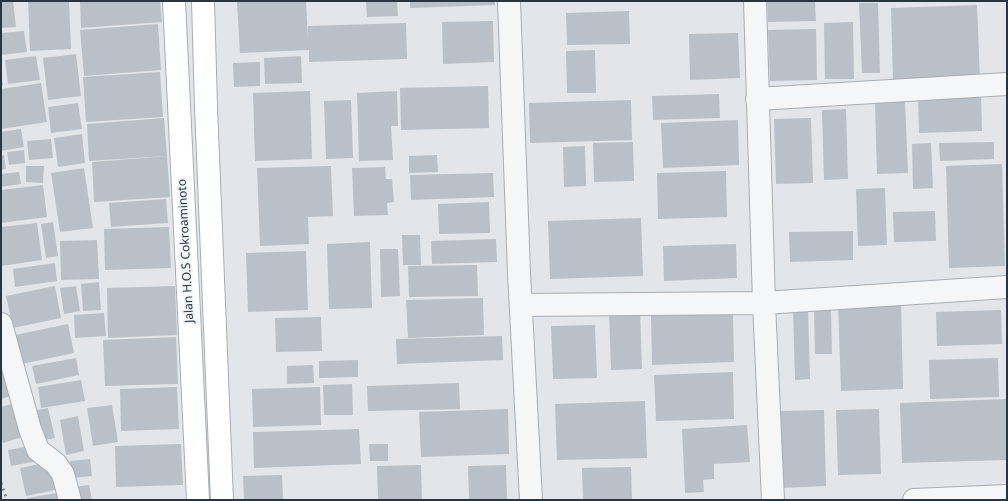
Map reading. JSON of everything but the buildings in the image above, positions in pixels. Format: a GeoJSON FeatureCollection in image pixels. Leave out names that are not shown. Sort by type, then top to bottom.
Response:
{"type":"FeatureCollection","features":[{"type":"Feature","properties":{"kind":"main road","name":"Jalan H.O.S Cokroaminoto"},"geometry":{"type":"LineString","coordinates":[[174,1],[198,500]]}},
{"type":"Feature","properties":{"kind":"main road","name":"Jalan H.O.S Cokroaminoto"},"geometry":{"type":"LineString","coordinates":[[203,1],[222,500]]}},
{"type":"Feature","properties":{"kind":"main road"},"geometry":{"type":"LineString","coordinates":[[179,108],[206,107]]}},
{"type":"Feature","properties":{"kind":"street"},"geometry":{"type":"LineString","coordinates":[[509,1],[521,305],[531,500]]}},
{"type":"Feature","properties":{"kind":"street"},"geometry":{"type":"LineString","coordinates":[[755,1],[764,303],[773,500]]}},
{"type":"Feature","properties":{"kind":"street"},"geometry":{"type":"LineString","coordinates":[[757,99],[1007,84]]}},
{"type":"Feature","properties":{"kind":"street"},"geometry":{"type":"LineString","coordinates":[[521,305],[764,303],[1007,287]]}},
{"type":"Feature","properties":{"kind":"street"},"geometry":{"type":"LineString","coordinates":[[1,324],[30,429],[38,450],[56,464],[62,474],[70,500]]}},
{"type":"Feature","properties":{"kind":"street"},"geometry":{"type":"LineString","coordinates":[[914,500],[1007,496]]}},
{"type":"Feature","properties":{"kind":"railway"},"geometry":{"type":"LineString","coordinates":[[1,483],[7,500]]}}]}
